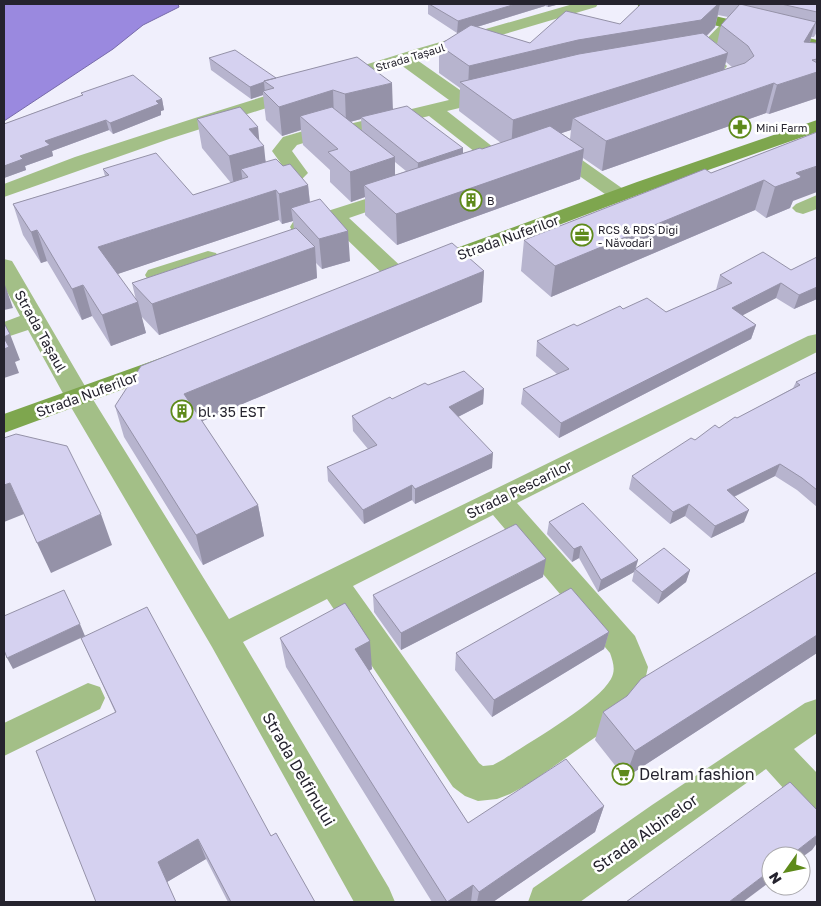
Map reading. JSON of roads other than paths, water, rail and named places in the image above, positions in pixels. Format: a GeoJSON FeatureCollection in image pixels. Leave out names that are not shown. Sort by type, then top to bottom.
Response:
{"type":"FeatureCollection","features":[{"type":"Feature","properties":{"kind":"street","name":"Strada Tașaul"},"geometry":{"type":"LineString","coordinates":[[4,191],[144,149],[404,58],[590,4]]}},
{"type":"Feature","properties":{"kind":"street"},"geometry":{"type":"LineString","coordinates":[[644,4],[817,45]]}},
{"type":"Feature","properties":{"kind":"street"},"geometry":{"type":"LineString","coordinates":[[730,24],[695,54],[734,80]]}},
{"type":"Feature","properties":{"kind":"street"},"geometry":{"type":"LineString","coordinates":[[404,58],[464,102]]}},
{"type":"Feature","properties":{"kind":"street"},"geometry":{"type":"LineString","coordinates":[[344,131],[510,90]]}},
{"type":"Feature","properties":{"kind":"street"},"geometry":{"type":"LineString","coordinates":[[423,111],[518,156],[619,195]]}},
{"type":"Feature","properties":{"kind":"street","name":"Strada Nuferilor"},"geometry":{"type":"LineString","coordinates":[[335,216],[390,280],[619,195],[817,126]]}},
{"type":"Feature","properties":{"kind":"street"},"geometry":{"type":"LineString","coordinates":[[248,190],[294,176],[298,172],[282,151],[284,146],[290,141],[335,127],[344,131],[365,149]]}},
{"type":"Feature","properties":{"kind":"street"},"geometry":{"type":"LineString","coordinates":[[279,234],[335,216],[411,185]]}},
{"type":"Feature","properties":{"kind":"street"},"geometry":{"type":"LineString","coordinates":[[156,275],[222,253]]}},
{"type":"Feature","properties":{"kind":"street","name":"Strada Tașaul"},"geometry":{"type":"LineString","coordinates":[[4,266],[78,398],[223,637]]}},
{"type":"Feature","properties":{"kind":"street"},"geometry":{"type":"LineString","coordinates":[[4,330],[35,320]]}},
{"type":"Feature","properties":{"kind":"street","name":"Strada Pescarilor"},"geometry":{"type":"LineString","coordinates":[[223,637],[332,581],[817,342]]}},
{"type":"Feature","properties":{"kind":"street","name":"Strada Nuferilor"},"geometry":{"type":"LineString","coordinates":[[4,424],[189,356]]}},
{"type":"Feature","properties":{"kind":"street"},"geometry":{"type":"LineString","coordinates":[[332,581],[466,775],[478,784],[497,782],[517,771],[605,710],[628,685],[631,667],[624,646],[497,500]]}},
{"type":"Feature","properties":{"kind":"street","name":"Strada Delfinului"},"geometry":{"type":"LineString","coordinates":[[223,637],[375,902]]}},
{"type":"Feature","properties":{"kind":"street"},"geometry":{"type":"LineString","coordinates":[[4,740],[88,698]]}},
{"type":"Feature","properties":{"kind":"street","name":"Strada Albinelor"},"geometry":{"type":"LineString","coordinates":[[547,902],[817,714]]}},
{"type":"Feature","properties":{"kind":"street"},"geometry":{"type":"LineString","coordinates":[[769,747],[817,799]]}},
{"type":"Feature","properties":{"kind":"place","name":"Mini Farm"},"geometry":{"type":"Point","coordinates":[740,127]}},
{"type":"Feature","properties":{"kind":"place","name":"B"},"geometry":{"type":"Point","coordinates":[471,200]}},
{"type":"Feature","properties":{"kind":"place","name":"RCS & RDS Digi - Năvodari"},"geometry":{"type":"Point","coordinates":[582,235]}},
{"type":"Feature","properties":{"kind":"place","name":"bl. 35 EST"},"geometry":{"type":"Point","coordinates":[182,411]}},
{"type":"Feature","properties":{"kind":"place","name":"Delram fashion"},"geometry":{"type":"Point","coordinates":[623,774]}}]}
